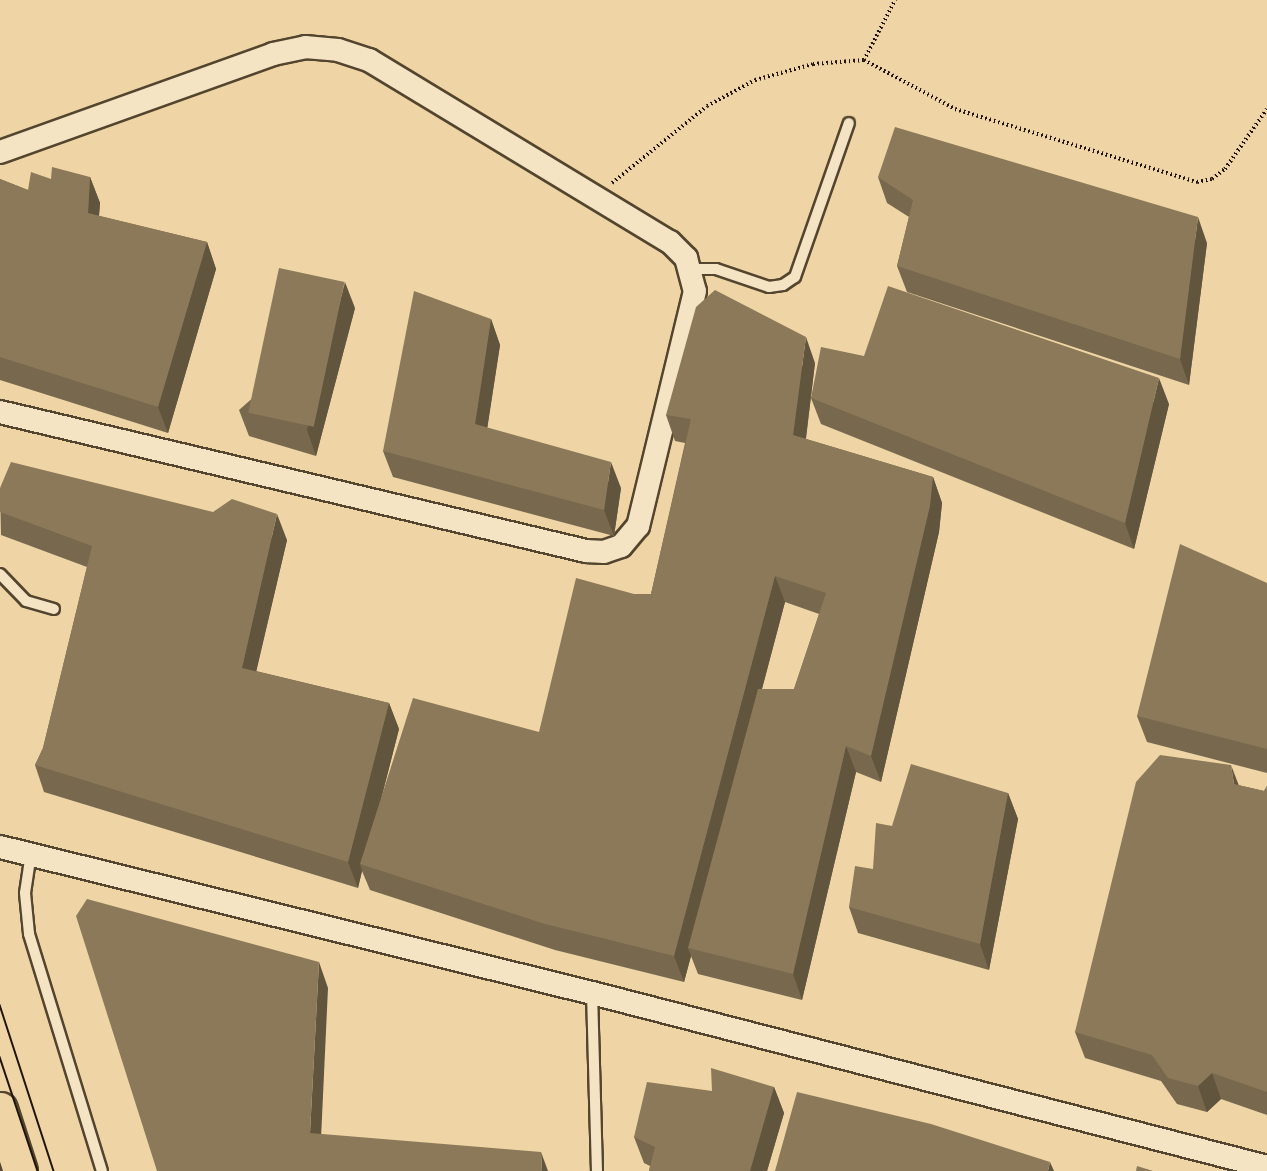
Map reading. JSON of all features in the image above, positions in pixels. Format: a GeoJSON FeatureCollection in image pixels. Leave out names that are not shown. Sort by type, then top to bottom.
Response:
{"type":"FeatureCollection","features":[{"type":"Feature","properties":{"kind":"main road"},"geometry":{"type":"LineString","coordinates":[[0,1109],[20,1171]]}},
{"type":"Feature","properties":{"kind":"street"},"geometry":{"type":"LineString","coordinates":[[0,152],[273,54],[321,47],[369,60],[670,242],[692,269],[694,302],[638,526],[621,546],[604,552],[586,551],[0,412]]}},
{"type":"Feature","properties":{"kind":"street"},"geometry":{"type":"LineString","coordinates":[[0,847],[592,993],[1267,1167]]}},
{"type":"Feature","properties":{"kind":"lane"},"geometry":{"type":"LineString","coordinates":[[692,269],[716,269],[769,287],[783,285],[795,277],[849,123]]}},
{"type":"Feature","properties":{"kind":"lane"},"geometry":{"type":"LineString","coordinates":[[0,574],[26,601],[54,609]]}},
{"type":"Feature","properties":{"kind":"lane"},"geometry":{"type":"LineString","coordinates":[[31,853],[26,893],[29,934],[102,1171]]}},
{"type":"Feature","properties":{"kind":"lane"},"geometry":{"type":"LineString","coordinates":[[592,993],[597,1171]]}},
{"type":"Feature","properties":{"kind":"path"},"geometry":{"type":"LineString","coordinates":[[864,60],[895,0]]}},
{"type":"Feature","properties":{"kind":"path"},"geometry":{"type":"LineString","coordinates":[[596,197],[707,106],[755,80],[813,64],[864,60],[956,109],[1197,182],[1212,179],[1225,169],[1267,109]]}},
{"type":"Feature","properties":{"kind":"building"},"geometry":{"type":"Polygon","coordinates":[[[895,127],[1198,217],[1180,359],[897,266],[913,200],[878,177],[895,127]]]}},
{"type":"Feature","properties":{"kind":"building"},"geometry":{"type":"Polygon","coordinates":[[[52,167],[90,177],[88,213],[207,242],[158,407],[0,357],[0,179],[28,190],[31,172],[51,179],[52,167]]]}},
{"type":"Feature","properties":{"kind":"building"},"geometry":{"type":"Polygon","coordinates":[[[279,268],[345,282],[314,427],[248,413],[279,268]]]}},
{"type":"Feature","properties":{"kind":"building"},"geometry":{"type":"Polygon","coordinates":[[[888,286],[1159,378],[1125,523],[811,398],[821,347],[864,356],[888,286]]]}},
{"type":"Feature","properties":{"kind":"building"},"geometry":{"type":"Polygon","coordinates":[[[715,290],[806,337],[793,435],[933,477],[930,506],[871,756],[846,746],[793,974],[688,948],[758,689],[794,689],[826,593],[775,576],[674,956],[545,924],[360,864],[413,698],[539,732],[576,578],[634,594],[651,594],[691,419],[666,415],[696,307],[715,290]]]}},
{"type":"Feature","properties":{"kind":"building"},"geometry":{"type":"Polygon","coordinates":[[[414,291],[491,319],[475,424],[611,462],[604,510],[383,451],[414,291]]]}},
{"type":"Feature","properties":{"kind":"building"},"geometry":{"type":"Polygon","coordinates":[[[11,462],[213,512],[232,499],[277,514],[242,668],[389,703],[348,862],[35,765],[43,748],[92,546],[0,512],[0,488],[11,462]]]}},
{"type":"Feature","properties":{"kind":"building"},"geometry":{"type":"Polygon","coordinates":[[[1180,544],[1267,583],[1267,749],[1137,716],[1180,544]]]}},
{"type":"Feature","properties":{"kind":"building"},"geometry":{"type":"Polygon","coordinates":[[[1160,755],[1231,765],[1234,784],[1264,791],[1267,786],[1267,1092],[1212,1073],[1198,1086],[1168,1078],[1152,1055],[1075,1032],[1136,782],[1160,755]]]}},
{"type":"Feature","properties":{"kind":"building"},"geometry":{"type":"Polygon","coordinates":[[[911,764],[1008,793],[980,944],[849,907],[855,866],[873,869],[876,823],[892,826],[911,764]]]}},
{"type":"Feature","properties":{"kind":"building"},"geometry":{"type":"Polygon","coordinates":[[[87,899],[319,962],[310,1133],[541,1152],[542,1171],[157,1171],[76,916],[87,899]]]}},
{"type":"Feature","properties":{"kind":"building"},"geometry":{"type":"Polygon","coordinates":[[[711,1068],[774,1087],[750,1171],[649,1171],[655,1147],[634,1137],[647,1082],[712,1091],[711,1068]]]}},
{"type":"Feature","properties":{"kind":"building"},"geometry":{"type":"Polygon","coordinates":[[[797,1092],[931,1124],[1050,1162],[1048,1171],[775,1171],[797,1092]]]}},
{"type":"Feature","properties":{"kind":"building"},"geometry":{"type":"Polygon","coordinates":[[[1137,1166],[1153,1171],[1136,1171],[1137,1166]]]}},
{"type":"Feature","properties":{"kind":"tram line"},"geometry":{"type":"LineString","coordinates":[[0,1005],[54,1171]]}},
{"type":"Feature","properties":{"kind":"tram line"},"geometry":{"type":"LineString","coordinates":[[0,1057],[38,1171]]}}]}
